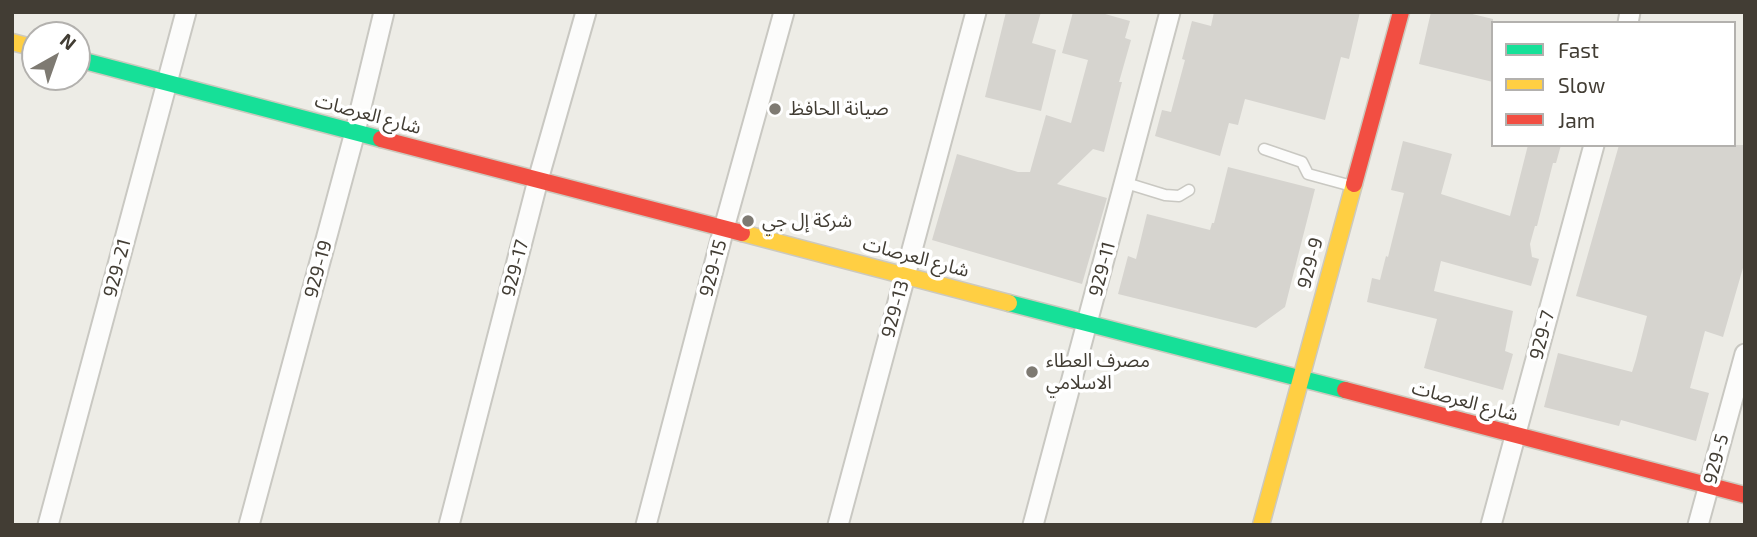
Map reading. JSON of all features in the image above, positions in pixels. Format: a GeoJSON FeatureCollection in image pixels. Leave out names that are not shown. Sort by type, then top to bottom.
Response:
{"type":"FeatureCollection","features":[{"type":"Feature","properties":{"kind":"street","name":"929-21"},"geometry":{"type":"LineString","coordinates":[[48,525],[186,12]]}},
{"type":"Feature","properties":{"kind":"street","name":"929-19"},"geometry":{"type":"LineString","coordinates":[[249,525],[355,132],[384,12]]}},
{"type":"Feature","properties":{"kind":"street","name":"929-17"},"geometry":{"type":"LineString","coordinates":[[449,525],[538,180],[586,12]]}},
{"type":"Feature","properties":{"kind":"street","name":"929-15"},"geometry":{"type":"LineString","coordinates":[[646,525],[784,12]]}},
{"type":"Feature","properties":{"kind":"street","name":"929-13"},"geometry":{"type":"LineString","coordinates":[[838,525],[976,12]]}},
{"type":"Feature","properties":{"kind":"street","name":"929-11"},"geometry":{"type":"LineString","coordinates":[[1034,525],[1170,12]]}},
{"type":"Feature","properties":{"kind":"street","name":"929-9"},"geometry":{"type":"LineString","coordinates":[[1261,525],[1401,12]]}},
{"type":"Feature","properties":{"kind":"street","name":"شارع العرصات"},"geometry":{"type":"LineString","coordinates":[[91,63],[1745,495]]}},
{"type":"Feature","properties":{"kind":"street","name":"929-7"},"geometry":{"type":"LineString","coordinates":[[1491,525],[1593,147]]}},
{"type":"Feature","properties":{"kind":"street","name":"929-5"},"geometry":{"type":"LineString","coordinates":[[1698,525],[1745,354]]}},
{"type":"Feature","properties":{"kind":"lane"},"geometry":{"type":"LineString","coordinates":[[1264,149],[1303,162],[1308,174],[1353,186]]}},
{"type":"Feature","properties":{"kind":"lane"},"geometry":{"type":"LineString","coordinates":[[1126,183],[1165,195],[1179,195],[1189,190]]}},
{"type":"Feature","properties":{"kind":"building"},"geometry":{"type":"Polygon","coordinates":[[[1006,12],[1041,12],[1032,43],[1056,50],[1041,111],[985,97],[1006,12]]]}},
{"type":"Feature","properties":{"kind":"building"},"geometry":{"type":"Polygon","coordinates":[[[1073,12],[1098,12],[1130,21],[1125,38],[1131,40],[1104,152],[1093,149],[1057,184],[1107,198],[1082,284],[932,240],[957,154],[1018,172],[1030,172],[1046,115],[1071,123],[1088,60],[1062,53],[1073,12]]]}},
{"type":"Feature","properties":{"kind":"building"},"geometry":{"type":"Polygon","coordinates":[[[1214,12],[1360,12],[1349,59],[1341,57],[1325,120],[1245,99],[1238,125],[1229,123],[1220,156],[1155,136],[1162,110],[1171,112],[1192,21],[1211,26],[1214,12]]]}},
{"type":"Feature","properties":{"kind":"building"},"geometry":{"type":"Polygon","coordinates":[[[1431,12],[1464,12],[1493,19],[1491,82],[1419,64],[1431,12]]]}},
{"type":"Feature","properties":{"kind":"building"},"geometry":{"type":"Polygon","coordinates":[[[1403,141],[1452,154],[1441,194],[1510,216],[1527,147],[1560,147],[1556,163],[1553,163],[1530,244],[1532,257],[1539,259],[1531,286],[1441,261],[1434,291],[1513,311],[1505,351],[1513,354],[1503,390],[1424,368],[1437,319],[1367,302],[1372,278],[1380,280],[1386,256],[1388,257],[1404,193],[1391,190],[1403,141]]]}},
{"type":"Feature","properties":{"kind":"building"},"geometry":{"type":"Polygon","coordinates":[[[1745,145],[1745,261],[1723,337],[1705,331],[1690,388],[1709,393],[1696,441],[1621,420],[1619,426],[1544,407],[1558,353],[1632,372],[1636,359],[1647,316],[1576,296],[1618,147],[1745,145]]]}},
{"type":"Feature","properties":{"kind":"building"},"geometry":{"type":"Polygon","coordinates":[[[1228,167],[1315,189],[1285,307],[1256,328],[1118,294],[1128,256],[1136,259],[1147,214],[1210,230],[1228,167]]]}},
{"type":"Feature","properties":{"kind":"traffic: fast"},"geometry":{"type":"LineString","coordinates":[[91,63],[381,139]]}},
{"type":"Feature","properties":{"kind":"traffic: fast"},"geometry":{"type":"LineString","coordinates":[[1009,303],[1345,390]]}},
{"type":"Feature","properties":{"kind":"traffic: slow"},"geometry":{"type":"LineString","coordinates":[[12,42],[21,44]]}},
{"type":"Feature","properties":{"kind":"traffic: slow"},"geometry":{"type":"LineString","coordinates":[[1261,525],[1354,184]]}},
{"type":"Feature","properties":{"kind":"traffic: slow"},"geometry":{"type":"LineString","coordinates":[[742,233],[1009,303]]}},
{"type":"Feature","properties":{"kind":"traffic: jam"},"geometry":{"type":"LineString","coordinates":[[1354,184],[1401,12]]}},
{"type":"Feature","properties":{"kind":"traffic: jam"},"geometry":{"type":"LineString","coordinates":[[381,139],[742,233]]}},
{"type":"Feature","properties":{"kind":"traffic: jam"},"geometry":{"type":"LineString","coordinates":[[1345,390],[1745,495]]}},
{"type":"Feature","properties":{"kind":"place","name":"صيانة الحافظ"},"geometry":{"type":"Point","coordinates":[775,109]}},
{"type":"Feature","properties":{"kind":"place","name":"شركة إل جي"},"geometry":{"type":"Point","coordinates":[748,221]}},
{"type":"Feature","properties":{"kind":"place","name":"مصرف العطاء الاسلامي"},"geometry":{"type":"Point","coordinates":[1032,372]}}]}
